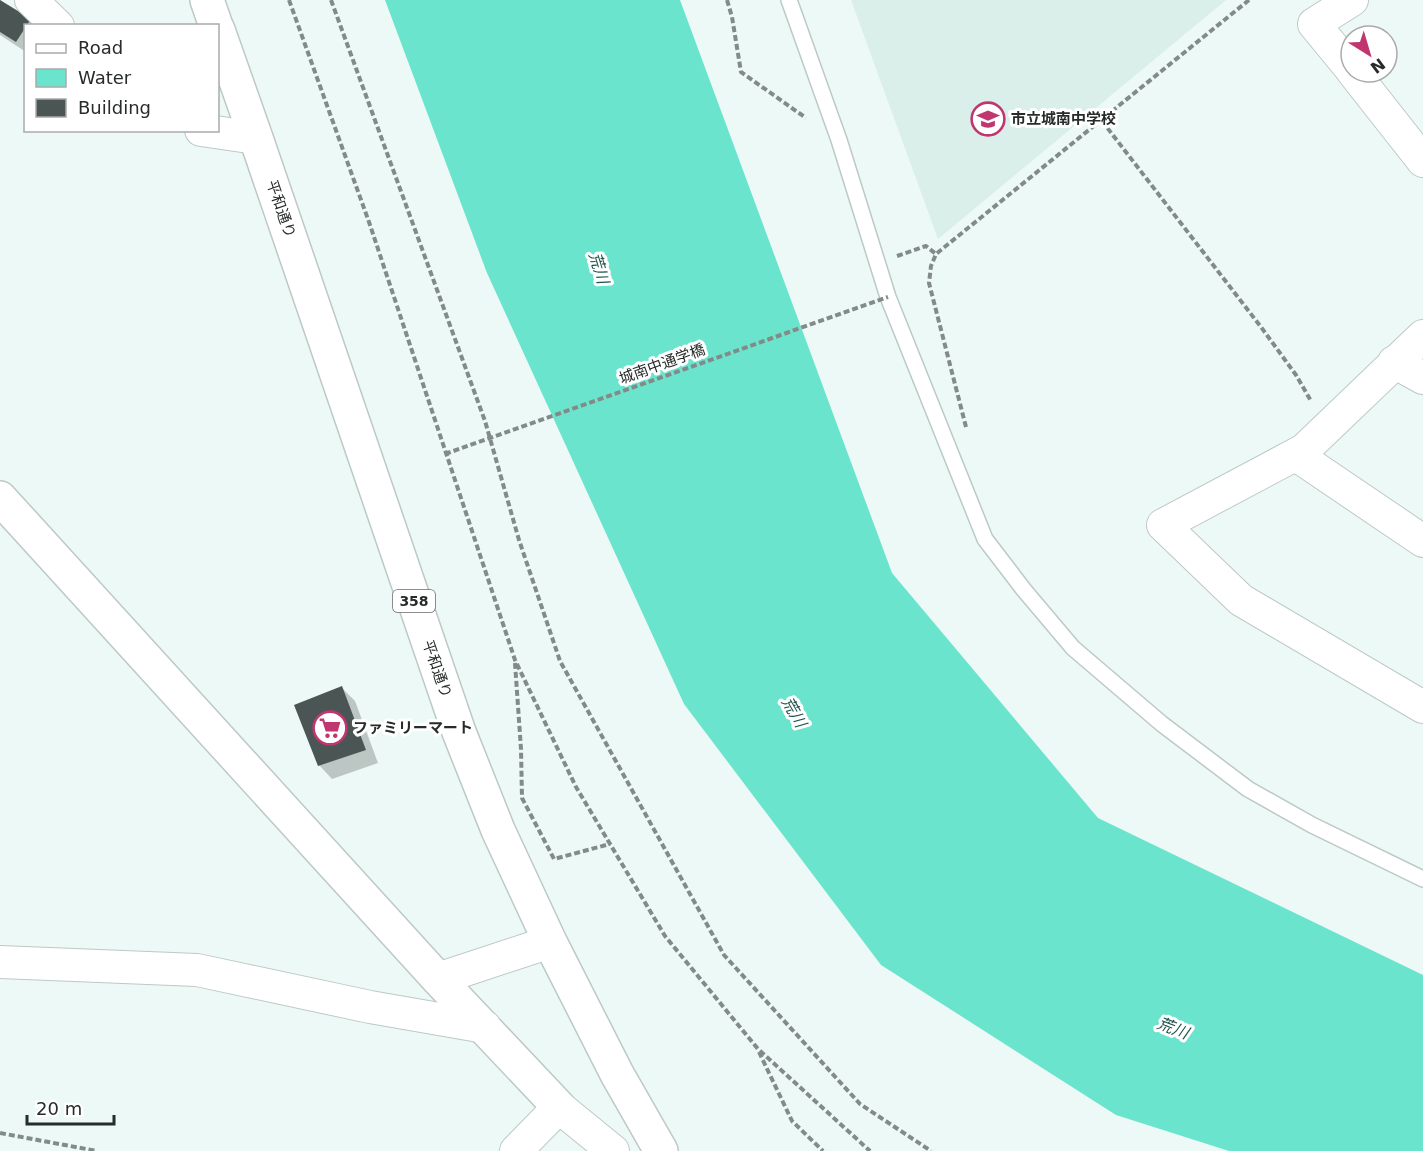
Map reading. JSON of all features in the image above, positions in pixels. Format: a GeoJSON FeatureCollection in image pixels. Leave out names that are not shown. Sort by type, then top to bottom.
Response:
{"type":"FeatureCollection","features":[{"type":"Feature","properties":{"kind":"main road"},"geometry":{"type":"LineString","coordinates":[[207,0],[215,24]]}},
{"type":"Feature","properties":{"kind":"main road","name":"平和通り"},"geometry":{"type":"LineString","coordinates":[[219,33],[459,732],[498,830],[550,942],[617,1074],[661,1151]]}},
{"type":"Feature","properties":{"kind":"main road"},"geometry":{"type":"LineString","coordinates":[[0,498],[438,979],[559,1107]]}},
{"type":"Feature","properties":{"kind":"street"},"geometry":{"type":"LineString","coordinates":[[31,0],[56,24]]}},
{"type":"Feature","properties":{"kind":"street"},"geometry":{"type":"LineString","coordinates":[[1339,55],[1314,24],[1352,0]]}},
{"type":"Feature","properties":{"kind":"street"},"geometry":{"type":"LineString","coordinates":[[1362,84],[1423,161]]}},
{"type":"Feature","properties":{"kind":"street"},"geometry":{"type":"LineString","coordinates":[[215,132],[256,138]]}},
{"type":"Feature","properties":{"kind":"street"},"geometry":{"type":"LineString","coordinates":[[1423,336],[1304,450],[1163,525],[1240,600],[1423,707]]}},
{"type":"Feature","properties":{"kind":"street"},"geometry":{"type":"LineString","coordinates":[[1394,362],[1423,378]]}},
{"type":"Feature","properties":{"kind":"street"},"geometry":{"type":"LineString","coordinates":[[1296,455],[1423,541]]}},
{"type":"Feature","properties":{"kind":"street"},"geometry":{"type":"LineString","coordinates":[[438,979],[550,942]]}},
{"type":"Feature","properties":{"kind":"street"},"geometry":{"type":"LineString","coordinates":[[0,962],[197,970],[370,1007],[485,1027]]}},
{"type":"Feature","properties":{"kind":"street"},"geometry":{"type":"LineString","coordinates":[[516,1151],[559,1107],[613,1151]]}},
{"type":"Feature","properties":{"kind":"lane"},"geometry":{"type":"LineString","coordinates":[[789,0],[839,141],[888,297],[985,539],[1073,648],[1162,724],[1248,789],[1312,825],[1423,879]]}},
{"type":"Feature","properties":{"kind":"path"},"geometry":{"type":"LineString","coordinates":[[289,0],[369,222],[514,660],[576,787],[665,936],[758,1049],[870,1151]]}},
{"type":"Feature","properties":{"kind":"path"},"geometry":{"type":"LineString","coordinates":[[331,0],[484,421],[519,540],[560,661],[724,955],[860,1104],[931,1151]]}},
{"type":"Feature","properties":{"kind":"path"},"geometry":{"type":"LineString","coordinates":[[727,0],[741,72],[839,141]]}},
{"type":"Feature","properties":{"kind":"path"},"geometry":{"type":"LineString","coordinates":[[967,431],[929,283],[931,266],[936,254],[1249,0]]}},
{"type":"Feature","properties":{"kind":"path"},"geometry":{"type":"LineString","coordinates":[[1102,121],[1289,365],[1326,428]]}},
{"type":"Feature","properties":{"kind":"path"},"geometry":{"type":"LineString","coordinates":[[877,263],[926,246],[936,254]]}},
{"type":"Feature","properties":{"kind":"path","name":"城南中通学橋"},"geometry":{"type":"LineString","coordinates":[[445,454],[888,297]]}},
{"type":"Feature","properties":{"kind":"path"},"geometry":{"type":"LineString","coordinates":[[514,660],[521,749],[522,798],[554,859],[610,844]]}},
{"type":"Feature","properties":{"kind":"path"},"geometry":{"type":"LineString","coordinates":[[758,1049],[792,1121],[823,1151]]}},
{"type":"Feature","properties":{"kind":"path"},"geometry":{"type":"LineString","coordinates":[[0,1133],[97,1151]]}},
{"type":"Feature","properties":{"kind":"shaded area","name":"市立城南中学校"},"geometry":{"type":"Polygon","coordinates":[[[851,0],[1226,0],[938,239],[851,0]]]}},
{"type":"Feature","properties":{"kind":"water","name":"荒川"},"geometry":{"type":"Polygon","coordinates":[[[385,0],[680,0],[892,573],[1098,818],[1423,975],[1423,1151],[1229,1151],[1116,1115],[881,965],[684,704],[487,273],[385,0]]]}},
{"type":"Feature","properties":{"kind":"building"},"geometry":{"type":"Polygon","coordinates":[[[0,0],[31,19],[28,24],[24,24],[24,30],[16,42],[0,32],[0,0]]]}},
{"type":"Feature","properties":{"kind":"building","name":"ファミリーマート"},"geometry":{"type":"Polygon","coordinates":[[[342,686],[366,750],[318,766],[294,705],[342,686]]]}},
{"type":"Feature","properties":{"kind":"place","name":"市立城南中学校"},"geometry":{"type":"Point","coordinates":[988,119]}},
{"type":"Feature","properties":{"kind":"place","name":"ファミリーマート"},"geometry":{"type":"Point","coordinates":[330,728]}}]}
